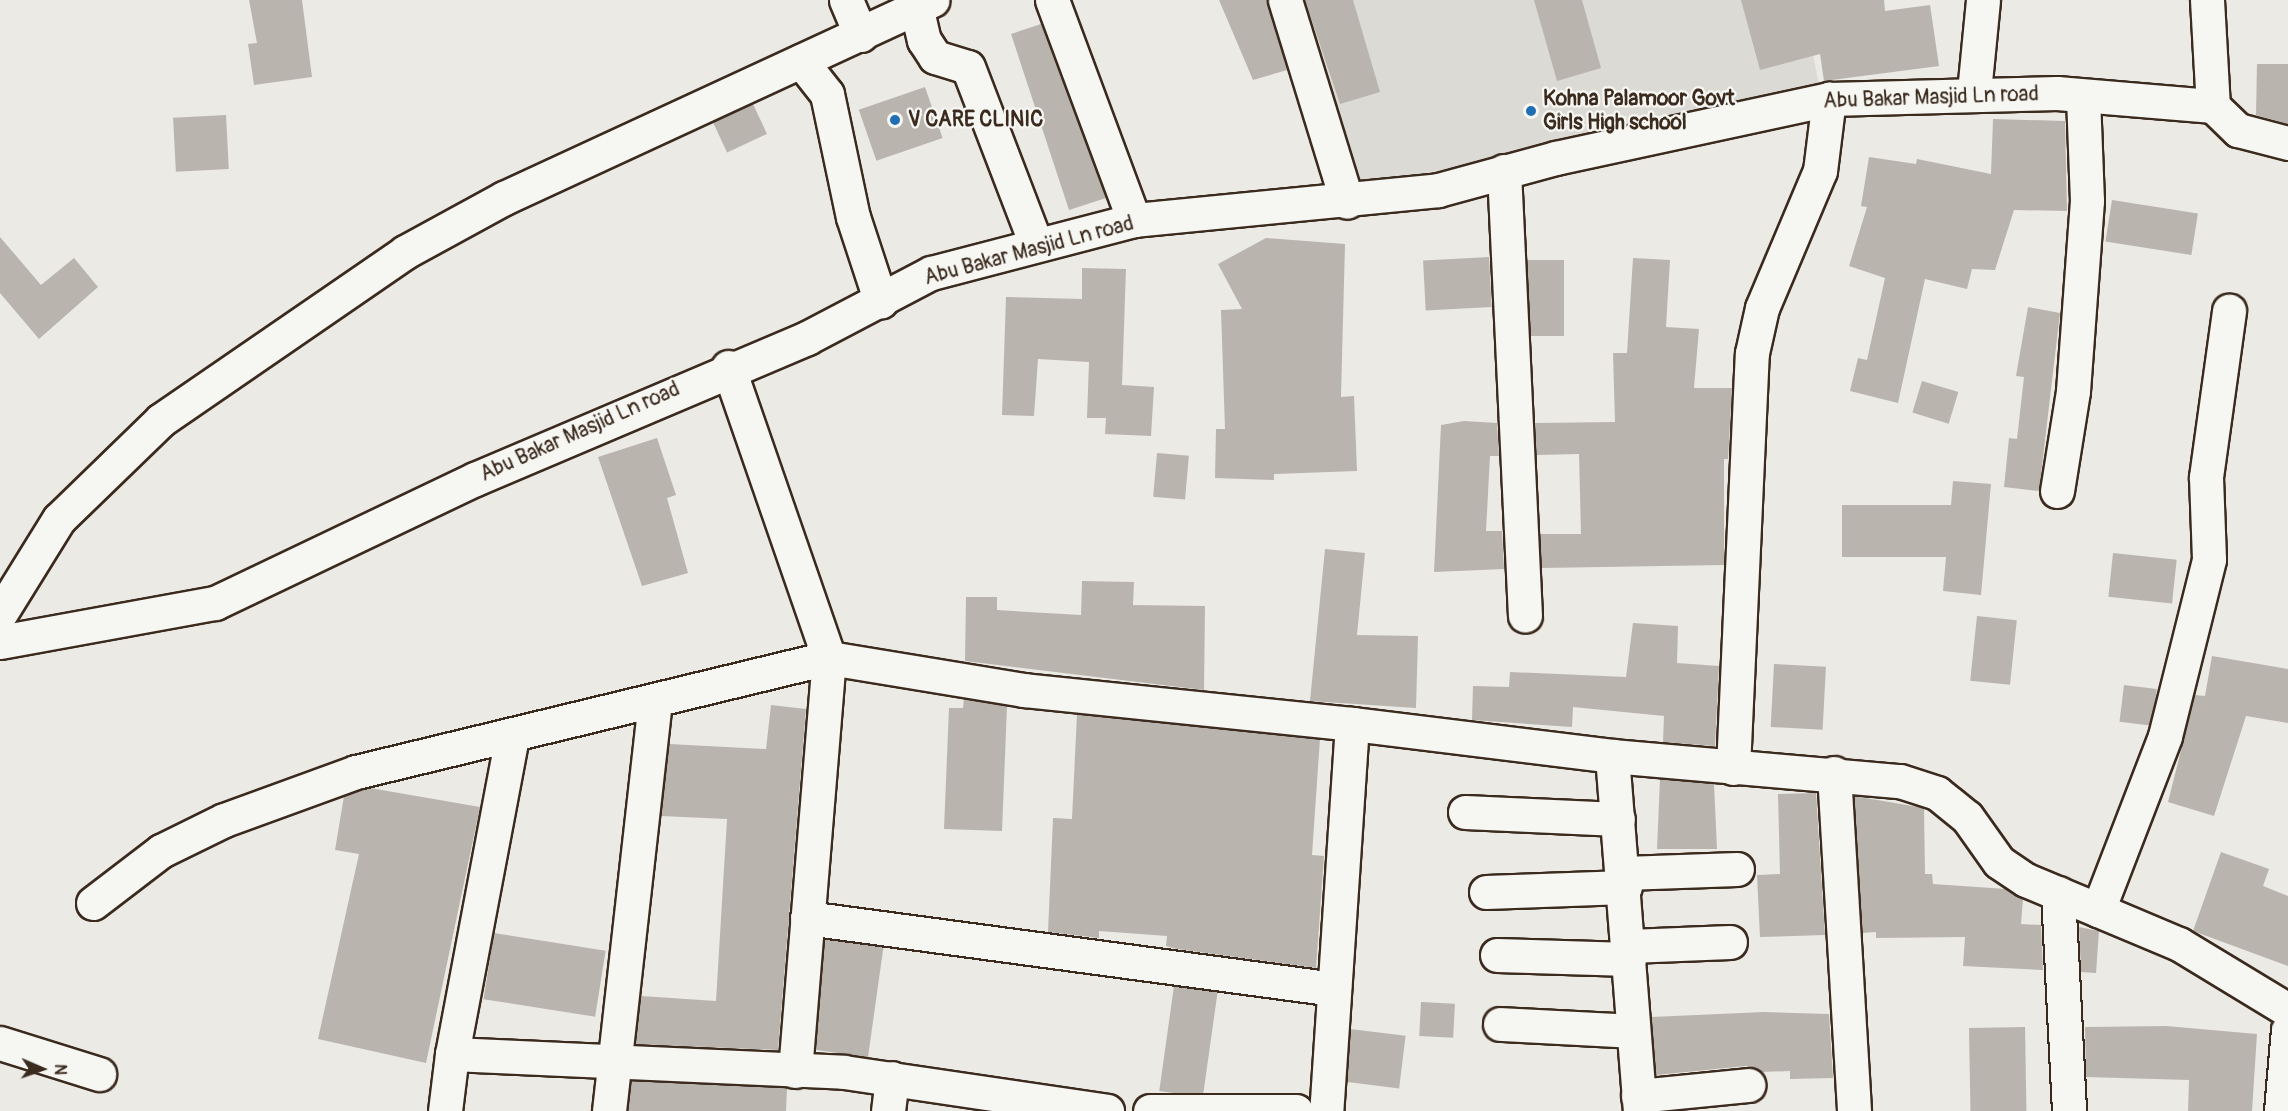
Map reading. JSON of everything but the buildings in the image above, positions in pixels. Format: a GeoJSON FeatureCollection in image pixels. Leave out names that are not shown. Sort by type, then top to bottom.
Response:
{"type":"FeatureCollection","features":[{"type":"Feature","properties":{"kind":"street"},"geometry":{"type":"LineString","coordinates":[[846,0],[861,35]]}},
{"type":"Feature","properties":{"kind":"street"},"geometry":{"type":"LineString","coordinates":[[1052,0],[1134,220]]}},
{"type":"Feature","properties":{"kind":"street"},"geometry":{"type":"LineString","coordinates":[[1285,0],[1347,202]]}},
{"type":"Feature","properties":{"kind":"street"},"geometry":{"type":"LineString","coordinates":[[1974,92],[1983,0]]}},
{"type":"Feature","properties":{"kind":"street"},"geometry":{"type":"LineString","coordinates":[[2207,0],[2213,106],[2238,130],[2288,143]]}},
{"type":"Feature","properties":{"kind":"street"},"geometry":{"type":"LineString","coordinates":[[0,615],[59,519],[161,420],[405,252],[504,198],[861,35],[924,3],[924,40],[935,57],[968,68],[1036,244]]}},
{"type":"Feature","properties":{"kind":"street"},"geometry":{"type":"LineString","coordinates":[[801,61],[827,94],[853,217],[881,302]]}},
{"type":"Feature","properties":{"kind":"street","name":"Abu Bakar Masjid Ln road"},"geometry":{"type":"LineString","coordinates":[[0,642],[215,603],[356,533],[728,367],[881,302],[931,273],[1134,220],[1347,202],[1438,190],[1504,171],[1829,99],[1974,92],[2083,96],[2213,106]]}},
{"type":"Feature","properties":{"kind":"street"},"geometry":{"type":"LineString","coordinates":[[2057,490],[2073,391],[2087,201],[2083,96]]}},
{"type":"Feature","properties":{"kind":"street"},"geometry":{"type":"LineString","coordinates":[[1733,768],[1752,353],[1762,308],[1820,171],[1829,99]]}},
{"type":"Feature","properties":{"kind":"street"},"geometry":{"type":"LineString","coordinates":[[1504,171],[1525,616]]}},
{"type":"Feature","properties":{"kind":"street"},"geometry":{"type":"LineString","coordinates":[[2098,910],[2166,736],[2210,559],[2206,477],[2229,311]]}},
{"type":"Feature","properties":{"kind":"street"},"geometry":{"type":"LineString","coordinates":[[728,367],[829,658],[795,1071]]}},
{"type":"Feature","properties":{"kind":"street"},"geometry":{"type":"LineString","coordinates":[[93,903],[161,851],[224,820],[356,772],[829,658],[1024,690],[1352,724],[1612,756],[1733,768],[1834,773],[1900,781],[1936,793],[1967,817],[1999,862],[2058,893],[2180,944],[2288,1010]]}},
{"type":"Feature","properties":{"kind":"street"},"geometry":{"type":"LineString","coordinates":[[609,1111],[655,700]]}},
{"type":"Feature","properties":{"kind":"street"},"geometry":{"type":"LineString","coordinates":[[1326,1111],[1352,724]]}},
{"type":"Feature","properties":{"kind":"street"},"geometry":{"type":"LineString","coordinates":[[445,1111],[452,1054],[512,736]]}},
{"type":"Feature","properties":{"kind":"street"},"geometry":{"type":"LineString","coordinates":[[1612,756],[1624,880],[1639,1104],[1748,1085]]}},
{"type":"Feature","properties":{"kind":"street"},"geometry":{"type":"LineString","coordinates":[[1834,773],[1854,1111]]}},
{"type":"Feature","properties":{"kind":"street"},"geometry":{"type":"LineString","coordinates":[[1465,812],[1618,819]]}},
{"type":"Feature","properties":{"kind":"street"},"geometry":{"type":"LineString","coordinates":[[1486,892],[1737,869]]}},
{"type":"Feature","properties":{"kind":"street"},"geometry":{"type":"LineString","coordinates":[[2058,893],[2069,1111]]}},
{"type":"Feature","properties":{"kind":"street"},"geometry":{"type":"LineString","coordinates":[[807,918],[1334,989]]}},
{"type":"Feature","properties":{"kind":"street"},"geometry":{"type":"LineString","coordinates":[[1497,955],[1629,952],[1730,942]]}},
{"type":"Feature","properties":{"kind":"street"},"geometry":{"type":"LineString","coordinates":[[1500,1024],[1634,1032]]}},
{"type":"Feature","properties":{"kind":"street"},"geometry":{"type":"LineString","coordinates":[[2281,1111],[2288,1030]]}},
{"type":"Feature","properties":{"kind":"street"},"geometry":{"type":"LineString","coordinates":[[0,1043],[99,1074]]}},
{"type":"Feature","properties":{"kind":"street"},"geometry":{"type":"LineString","coordinates":[[452,1054],[616,1057],[892,1078],[1107,1111]]}},
{"type":"Feature","properties":{"kind":"street"},"geometry":{"type":"LineString","coordinates":[[888,1111],[892,1078]]}},
{"type":"Feature","properties":{"kind":"street"},"geometry":{"type":"LineString","coordinates":[[1150,1111],[1296,1111]]}},
{"type":"Feature","properties":{"kind":"shaded area","name":"Kohna Palamoor Govt Girls High school"},"geometry":{"type":"Polygon","coordinates":[[[1302,0],[1803,0],[1820,91],[1359,187],[1302,0]]]}},
{"type":"Feature","properties":{"kind":"place","name":"Kohna Palamoor Govt Girls High school"},"geometry":{"type":"Point","coordinates":[1531,111]}},
{"type":"Feature","properties":{"kind":"place","name":"V CARE CLINIC"},"geometry":{"type":"Point","coordinates":[895,120]}}]}
